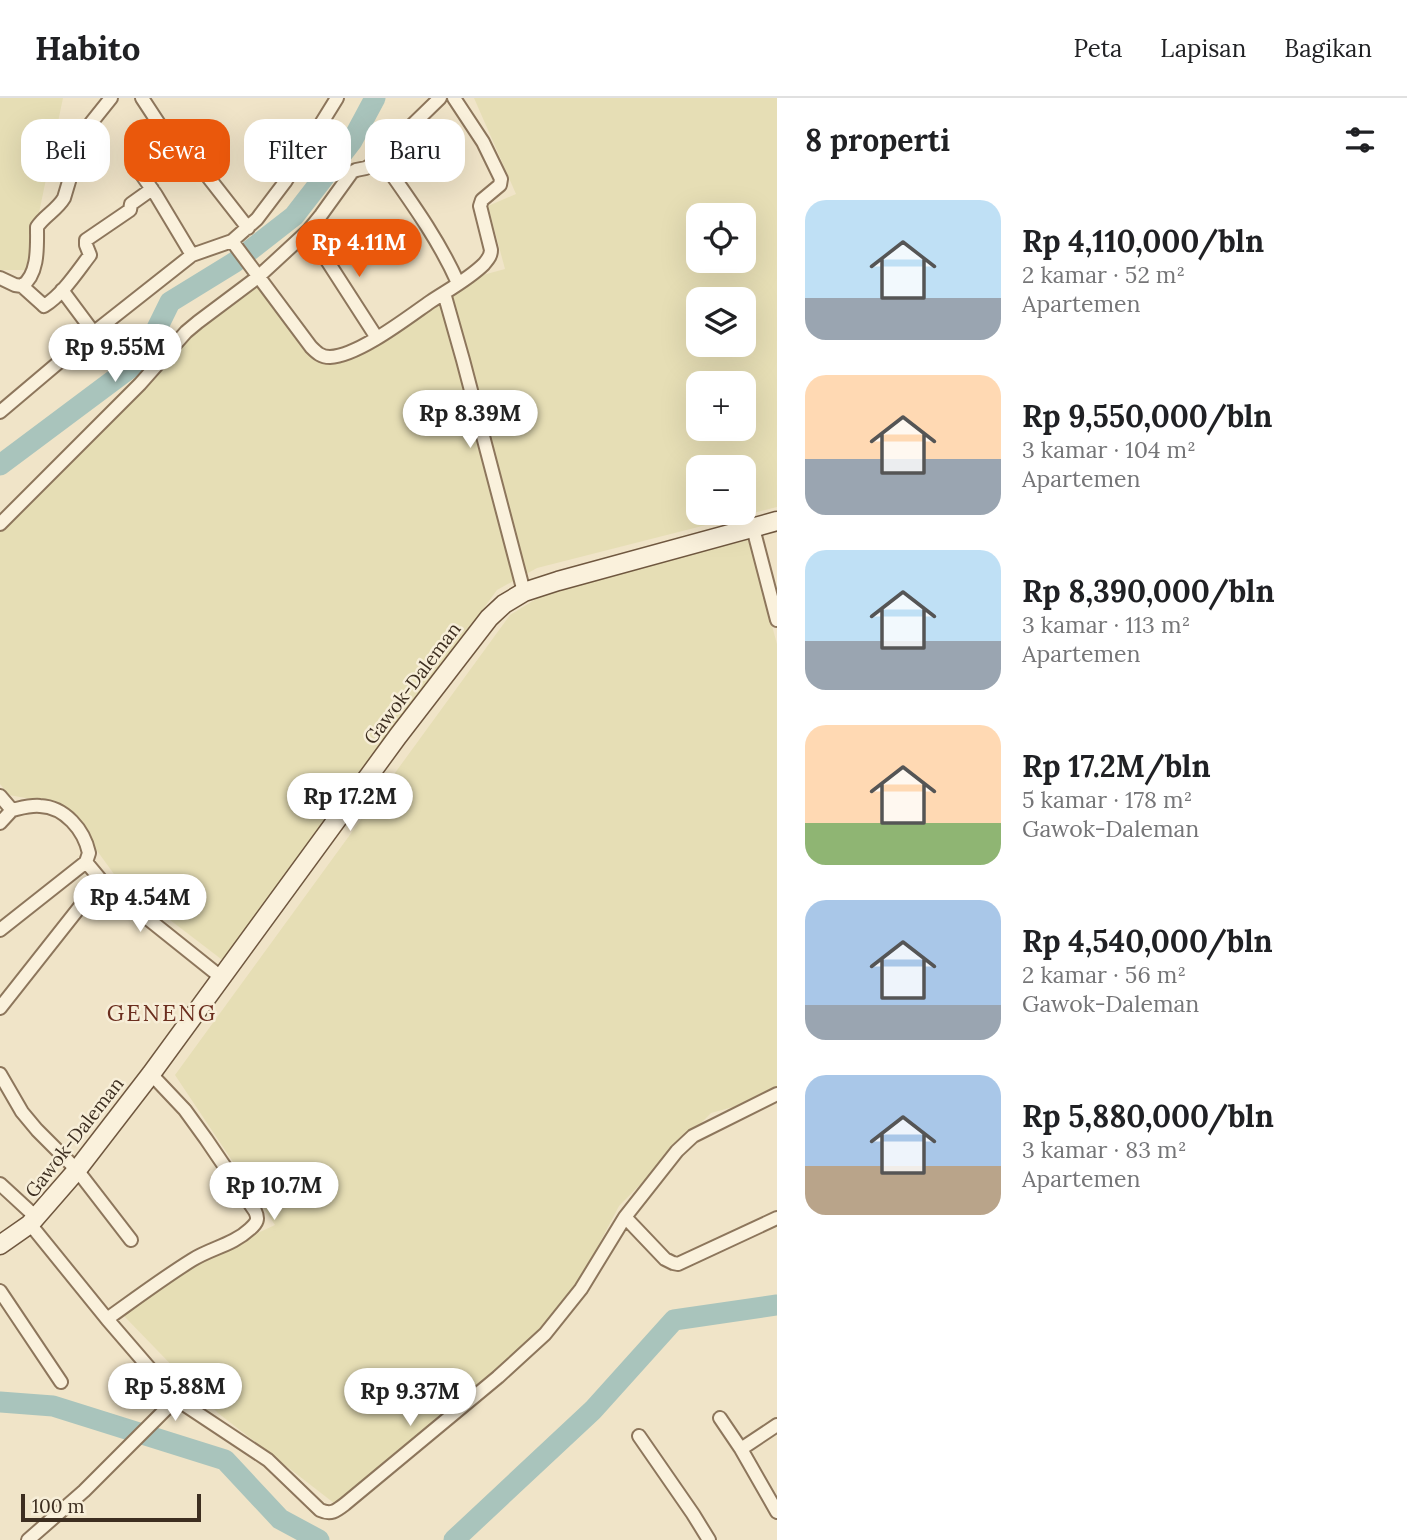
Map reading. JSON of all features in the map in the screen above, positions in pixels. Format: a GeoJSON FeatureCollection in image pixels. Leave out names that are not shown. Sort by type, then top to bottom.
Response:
{"type":"FeatureCollection","features":[{"type":"Feature","properties":{"kind":"street"},"geometry":{"type":"LineString","coordinates":[[22,286],[34,270],[37,227],[60,205],[82,138],[111,98]]}},
{"type":"Feature","properties":{"kind":"street"},"geometry":{"type":"LineString","coordinates":[[142,98],[186,164],[198,164],[248,228]]}},
{"type":"Feature","properties":{"kind":"street"},"geometry":{"type":"LineString","coordinates":[[0,412],[192,254],[233,243],[257,219],[285,182],[337,98]]}},
{"type":"Feature","properties":{"kind":"street"},"geometry":{"type":"LineString","coordinates":[[418,119],[440,98]]}},
{"type":"Feature","properties":{"kind":"street"},"geometry":{"type":"LineString","coordinates":[[233,243],[311,348],[320,356],[341,355],[377,338],[445,296],[491,255],[480,206],[482,200],[500,185],[501,179],[483,142],[454,98]]}},
{"type":"Feature","properties":{"kind":"street"},"geometry":{"type":"LineString","coordinates":[[0,524],[140,384],[186,332],[198,322],[264,286],[311,235],[321,215],[352,172],[365,167]]}},
{"type":"Feature","properties":{"kind":"street"},"geometry":{"type":"LineString","coordinates":[[147,182],[192,254]]}},
{"type":"Feature","properties":{"kind":"street"},"geometry":{"type":"LineString","coordinates":[[398,182],[421,214],[458,283]]}},
{"type":"Feature","properties":{"kind":"street"},"geometry":{"type":"LineString","coordinates":[[0,278],[22,286],[44,306],[62,290],[90,255],[86,240],[130,210],[131,204],[152,190]]}},
{"type":"Feature","properties":{"kind":"street"},"geometry":{"type":"LineString","coordinates":[[311,235],[377,338]]}},
{"type":"Feature","properties":{"kind":"street"},"geometry":{"type":"LineString","coordinates":[[62,290],[94,332]]}},
{"type":"Feature","properties":{"kind":"street"},"geometry":{"type":"LineString","coordinates":[[445,296],[524,592]]}},
{"type":"Feature","properties":{"kind":"street","name":"Gawok-Daleman"},"geometry":{"type":"LineString","coordinates":[[0,1245],[34,1221],[77,1170],[151,1074],[398,736],[480,629],[504,604],[524,592],[558,581],[777,522]]}},
{"type":"Feature","properties":{"kind":"street"},"geometry":{"type":"LineString","coordinates":[[753,528],[777,620]]}},
{"type":"Feature","properties":{"kind":"street"},"geometry":{"type":"LineString","coordinates":[[0,796],[12,810]]}},
{"type":"Feature","properties":{"kind":"street"},"geometry":{"type":"LineString","coordinates":[[0,823],[12,810],[38,806],[60,811],[82,834],[89,853],[86,862],[0,930]]}},
{"type":"Feature","properties":{"kind":"street"},"geometry":{"type":"LineString","coordinates":[[86,862],[101,880],[222,978]]}},
{"type":"Feature","properties":{"kind":"street"},"geometry":{"type":"LineString","coordinates":[[0,1008],[101,880]]}},
{"type":"Feature","properties":{"kind":"street"},"geometry":{"type":"LineString","coordinates":[[0,1074],[22,1112],[77,1170],[131,1241]]}},
{"type":"Feature","properties":{"kind":"street"},"geometry":{"type":"LineString","coordinates":[[107,1319],[192,1259],[237,1239],[257,1220],[255,1211],[206,1139],[151,1074]]}},
{"type":"Feature","properties":{"kind":"street"},"geometry":{"type":"LineString","coordinates":[[0,1184],[34,1221],[107,1319],[176,1399],[268,1461],[320,1510],[331,1513],[498,1377],[545,1334],[581,1289],[625,1217],[686,1142],[777,1094]]}},
{"type":"Feature","properties":{"kind":"street"},"geometry":{"type":"LineString","coordinates":[[625,1217],[673,1264],[777,1218]]}},
{"type":"Feature","properties":{"kind":"street"},"geometry":{"type":"LineString","coordinates":[[0,1291],[61,1382]]}},
{"type":"Feature","properties":{"kind":"street"},"geometry":{"type":"LineString","coordinates":[[28,1540],[84,1491],[176,1399]]}},
{"type":"Feature","properties":{"kind":"street"},"geometry":{"type":"LineString","coordinates":[[720,1418],[777,1512]]}},
{"type":"Feature","properties":{"kind":"street"},"geometry":{"type":"LineString","coordinates":[[741,1449],[777,1425]]}},
{"type":"Feature","properties":{"kind":"street"},"geometry":{"type":"LineString","coordinates":[[639,1436],[709,1540]]}},
{"type":"Feature","properties":{"kind":"shaded area"},"geometry":{"type":"Polygon","coordinates":[[[0,98],[63,98],[59,119],[21,119],[21,182],[45,182],[27,270],[0,270],[0,98]]]}},
{"type":"Feature","properties":{"kind":"shaded area"},"geometry":{"type":"Polygon","coordinates":[[[474,98],[777,98],[777,507],[756,512],[756,455],[686,455],[686,525],[706,525],[537,568],[497,590],[225,962],[119,881],[64,805],[9,795],[0,784],[0,527],[188,336],[257,282],[315,361],[346,359],[468,279],[505,269],[488,206],[516,194],[474,98]]]}},
{"type":"Feature","properties":{"kind":"shaded area"},"geometry":{"type":"Polygon","coordinates":[[[748,539],[777,644],[777,1095],[711,1113],[619,1206],[566,1307],[543,1332],[339,1507],[218,1413],[124,1316],[202,1259],[275,1225],[175,1075],[510,615],[541,596],[748,539]]]}},
{"type":"Feature","properties":{"kind":"waterway"},"geometry":{"type":"LineString","coordinates":[[0,465],[142,359],[170,302],[235,262],[294,216],[352,141],[375,98]]}},
{"type":"Feature","properties":{"kind":"waterway"},"geometry":{"type":"LineString","coordinates":[[454,1540],[593,1410],[674,1320],[777,1305]]}},
{"type":"Feature","properties":{"kind":"waterway"},"geometry":{"type":"LineString","coordinates":[[0,1402],[53,1406],[225,1460],[280,1519],[319,1540]]}},
{"type":"Feature","properties":{"kind":"district","name":"GENENG"},"geometry":{"type":"Point","coordinates":[162,1013]}}]}
